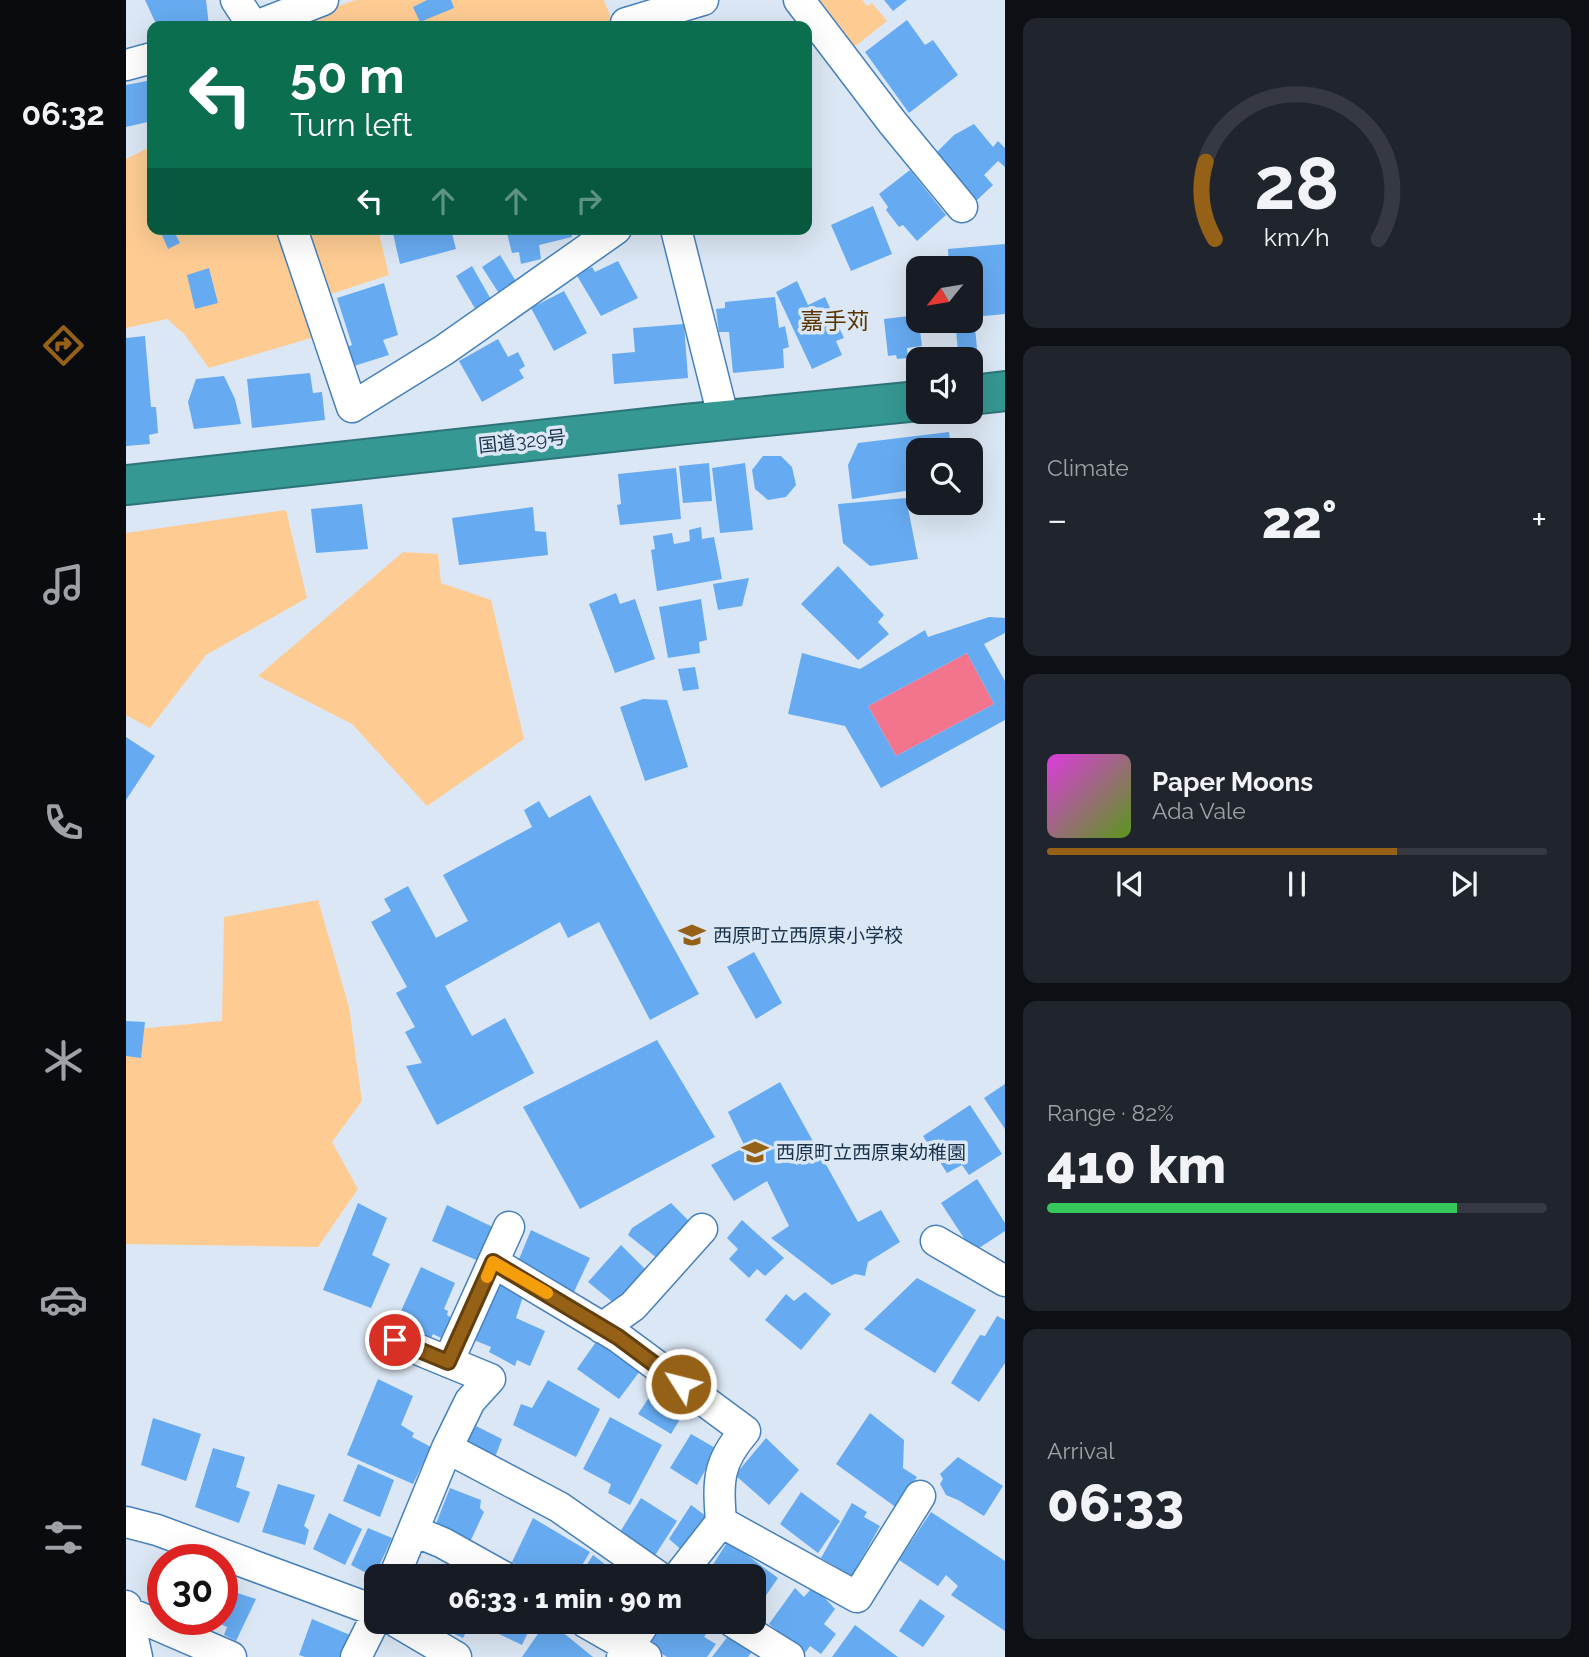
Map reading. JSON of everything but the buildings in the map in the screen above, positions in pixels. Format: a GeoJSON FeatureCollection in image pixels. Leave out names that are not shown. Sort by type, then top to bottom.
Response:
{"type":"FeatureCollection","features":[{"type":"Feature","properties":{"kind":"highway"},"geometry":{"type":"LineString","coordinates":[[983,394],[1004,391]]}},
{"type":"Feature","properties":{"kind":"highway","name":"国道329号"},"geometry":{"type":"LineString","coordinates":[[126,485],[906,402]]}},
{"type":"Feature","properties":{"kind":"street"},"geometry":{"type":"LineString","coordinates":[[236,0],[251,21]]}},
{"type":"Feature","properties":{"kind":"street"},"geometry":{"type":"LineString","coordinates":[[268,21],[323,0]]}},
{"type":"Feature","properties":{"kind":"street"},"geometry":{"type":"LineString","coordinates":[[624,17],[703,0]]}},
{"type":"Feature","properties":{"kind":"street"},"geometry":{"type":"LineString","coordinates":[[799,0],[892,122],[962,207]]}},
{"type":"Feature","properties":{"kind":"street"},"geometry":{"type":"LineString","coordinates":[[126,65],[147,59]]}},
{"type":"Feature","properties":{"kind":"street"},"geometry":{"type":"LineString","coordinates":[[294,235],[352,407],[444,350],[607,235]]}},
{"type":"Feature","properties":{"kind":"street"},"geometry":{"type":"LineString","coordinates":[[678,235],[724,420]]}},
{"type":"Feature","properties":{"kind":"street"},"geometry":{"type":"LineString","coordinates":[[448,1362],[509,1227]]}},
{"type":"Feature","properties":{"kind":"street"},"geometry":{"type":"LineString","coordinates":[[602,1328],[634,1306],[702,1229]]}},
{"type":"Feature","properties":{"kind":"street"},"geometry":{"type":"LineString","coordinates":[[936,1241],[1004,1282]]}},
{"type":"Feature","properties":{"kind":"street"},"geometry":{"type":"LineString","coordinates":[[493,1262],[602,1328],[745,1430],[731,1447],[718,1482],[721,1522],[688,1564]]}},
{"type":"Feature","properties":{"kind":"street"},"geometry":{"type":"LineString","coordinates":[[395,1340],[490,1379],[470,1401],[447,1448],[400,1564]]}},
{"type":"Feature","properties":{"kind":"street"},"geometry":{"type":"LineString","coordinates":[[447,1448],[559,1507],[640,1564]]}},
{"type":"Feature","properties":{"kind":"street"},"geometry":{"type":"LineString","coordinates":[[721,1522],[857,1597],[920,1496]]}},
{"type":"Feature","properties":{"kind":"street"},"geometry":{"type":"LineString","coordinates":[[126,1522],[169,1534],[364,1607]]}},
{"type":"Feature","properties":{"kind":"street"},"geometry":{"type":"LineString","coordinates":[[414,1531],[443,1543],[481,1564]]}},
{"type":"Feature","properties":{"kind":"street"},"geometry":{"type":"LineString","coordinates":[[127,1609],[137,1657]]}},
{"type":"Feature","properties":{"kind":"street"},"geometry":{"type":"LineString","coordinates":[[127,1609],[231,1657]]}},
{"type":"Feature","properties":{"kind":"street"},"geometry":{"type":"LineString","coordinates":[[356,1657],[367,1634]]}},
{"type":"Feature","properties":{"kind":"street"},"geometry":{"type":"LineString","coordinates":[[417,1634],[456,1657]]}},
{"type":"Feature","properties":{"kind":"street"},"geometry":{"type":"LineString","coordinates":[[603,1634],[632,1654],[640,1634]]}},
{"type":"Feature","properties":{"kind":"street"},"geometry":{"type":"LineString","coordinates":[[752,1634],[789,1657]]}},
{"type":"Feature","properties":{"kind":"shaded area"},"geometry":{"type":"Polygon","coordinates":[[[355,0],[604,0],[612,21],[297,21],[355,0]]]}},
{"type":"Feature","properties":{"kind":"shaded area"},"geometry":{"type":"Polygon","coordinates":[[[817,0],[862,0],[867,6],[872,3],[887,21],[853,48],[817,0]]]}},
{"type":"Feature","properties":{"kind":"shaded area"},"geometry":{"type":"Polygon","coordinates":[[[147,148],[147,235],[379,235],[389,275],[306,302],[315,337],[209,368],[184,334],[167,319],[126,328],[126,159],[147,148]]]}},
{"type":"Feature","properties":{"kind":"shaded area"},"geometry":{"type":"Polygon","coordinates":[[[286,510],[307,598],[206,655],[150,728],[126,715],[126,533],[286,510]]]}},
{"type":"Feature","properties":{"kind":"shaded area"},"geometry":{"type":"Polygon","coordinates":[[[403,552],[438,554],[441,583],[491,600],[524,739],[427,806],[352,724],[258,676],[403,552]]]}},
{"type":"Feature","properties":{"kind":"shaded area"},"geometry":{"type":"Polygon","coordinates":[[[967,653],[994,704],[896,756],[868,706],[967,653]]]}},
{"type":"Feature","properties":{"kind":"shaded area"},"geometry":{"type":"Polygon","coordinates":[[[318,900],[349,1007],[362,1101],[332,1142],[358,1189],[318,1247],[126,1244],[126,1030],[222,1021],[224,917],[318,900]]]}},
{"type":"Feature","properties":{"kind":"slow traffic"},"geometry":{"type":"LineString","coordinates":[[487,1277],[493,1262],[547,1293]]}},
{"type":"Feature","properties":{"kind":"place","name":"西原町立西原東小学校"},"geometry":{"type":"Point","coordinates":[692,935]}},
{"type":"Feature","properties":{"kind":"place","name":"西原町立西原東幼稚園"},"geometry":{"type":"Point","coordinates":[755,1152]}},
{"type":"Feature","properties":{"kind":"district","name":"嘉手苅"},"geometry":{"type":"Point","coordinates":[835,321]}},
{"type":"Feature","properties":{"kind":"route"},"geometry":{"type":"LineString","coordinates":[[395,1340],[448,1362],[493,1262],[618,1337],[681,1384]]}}]}
